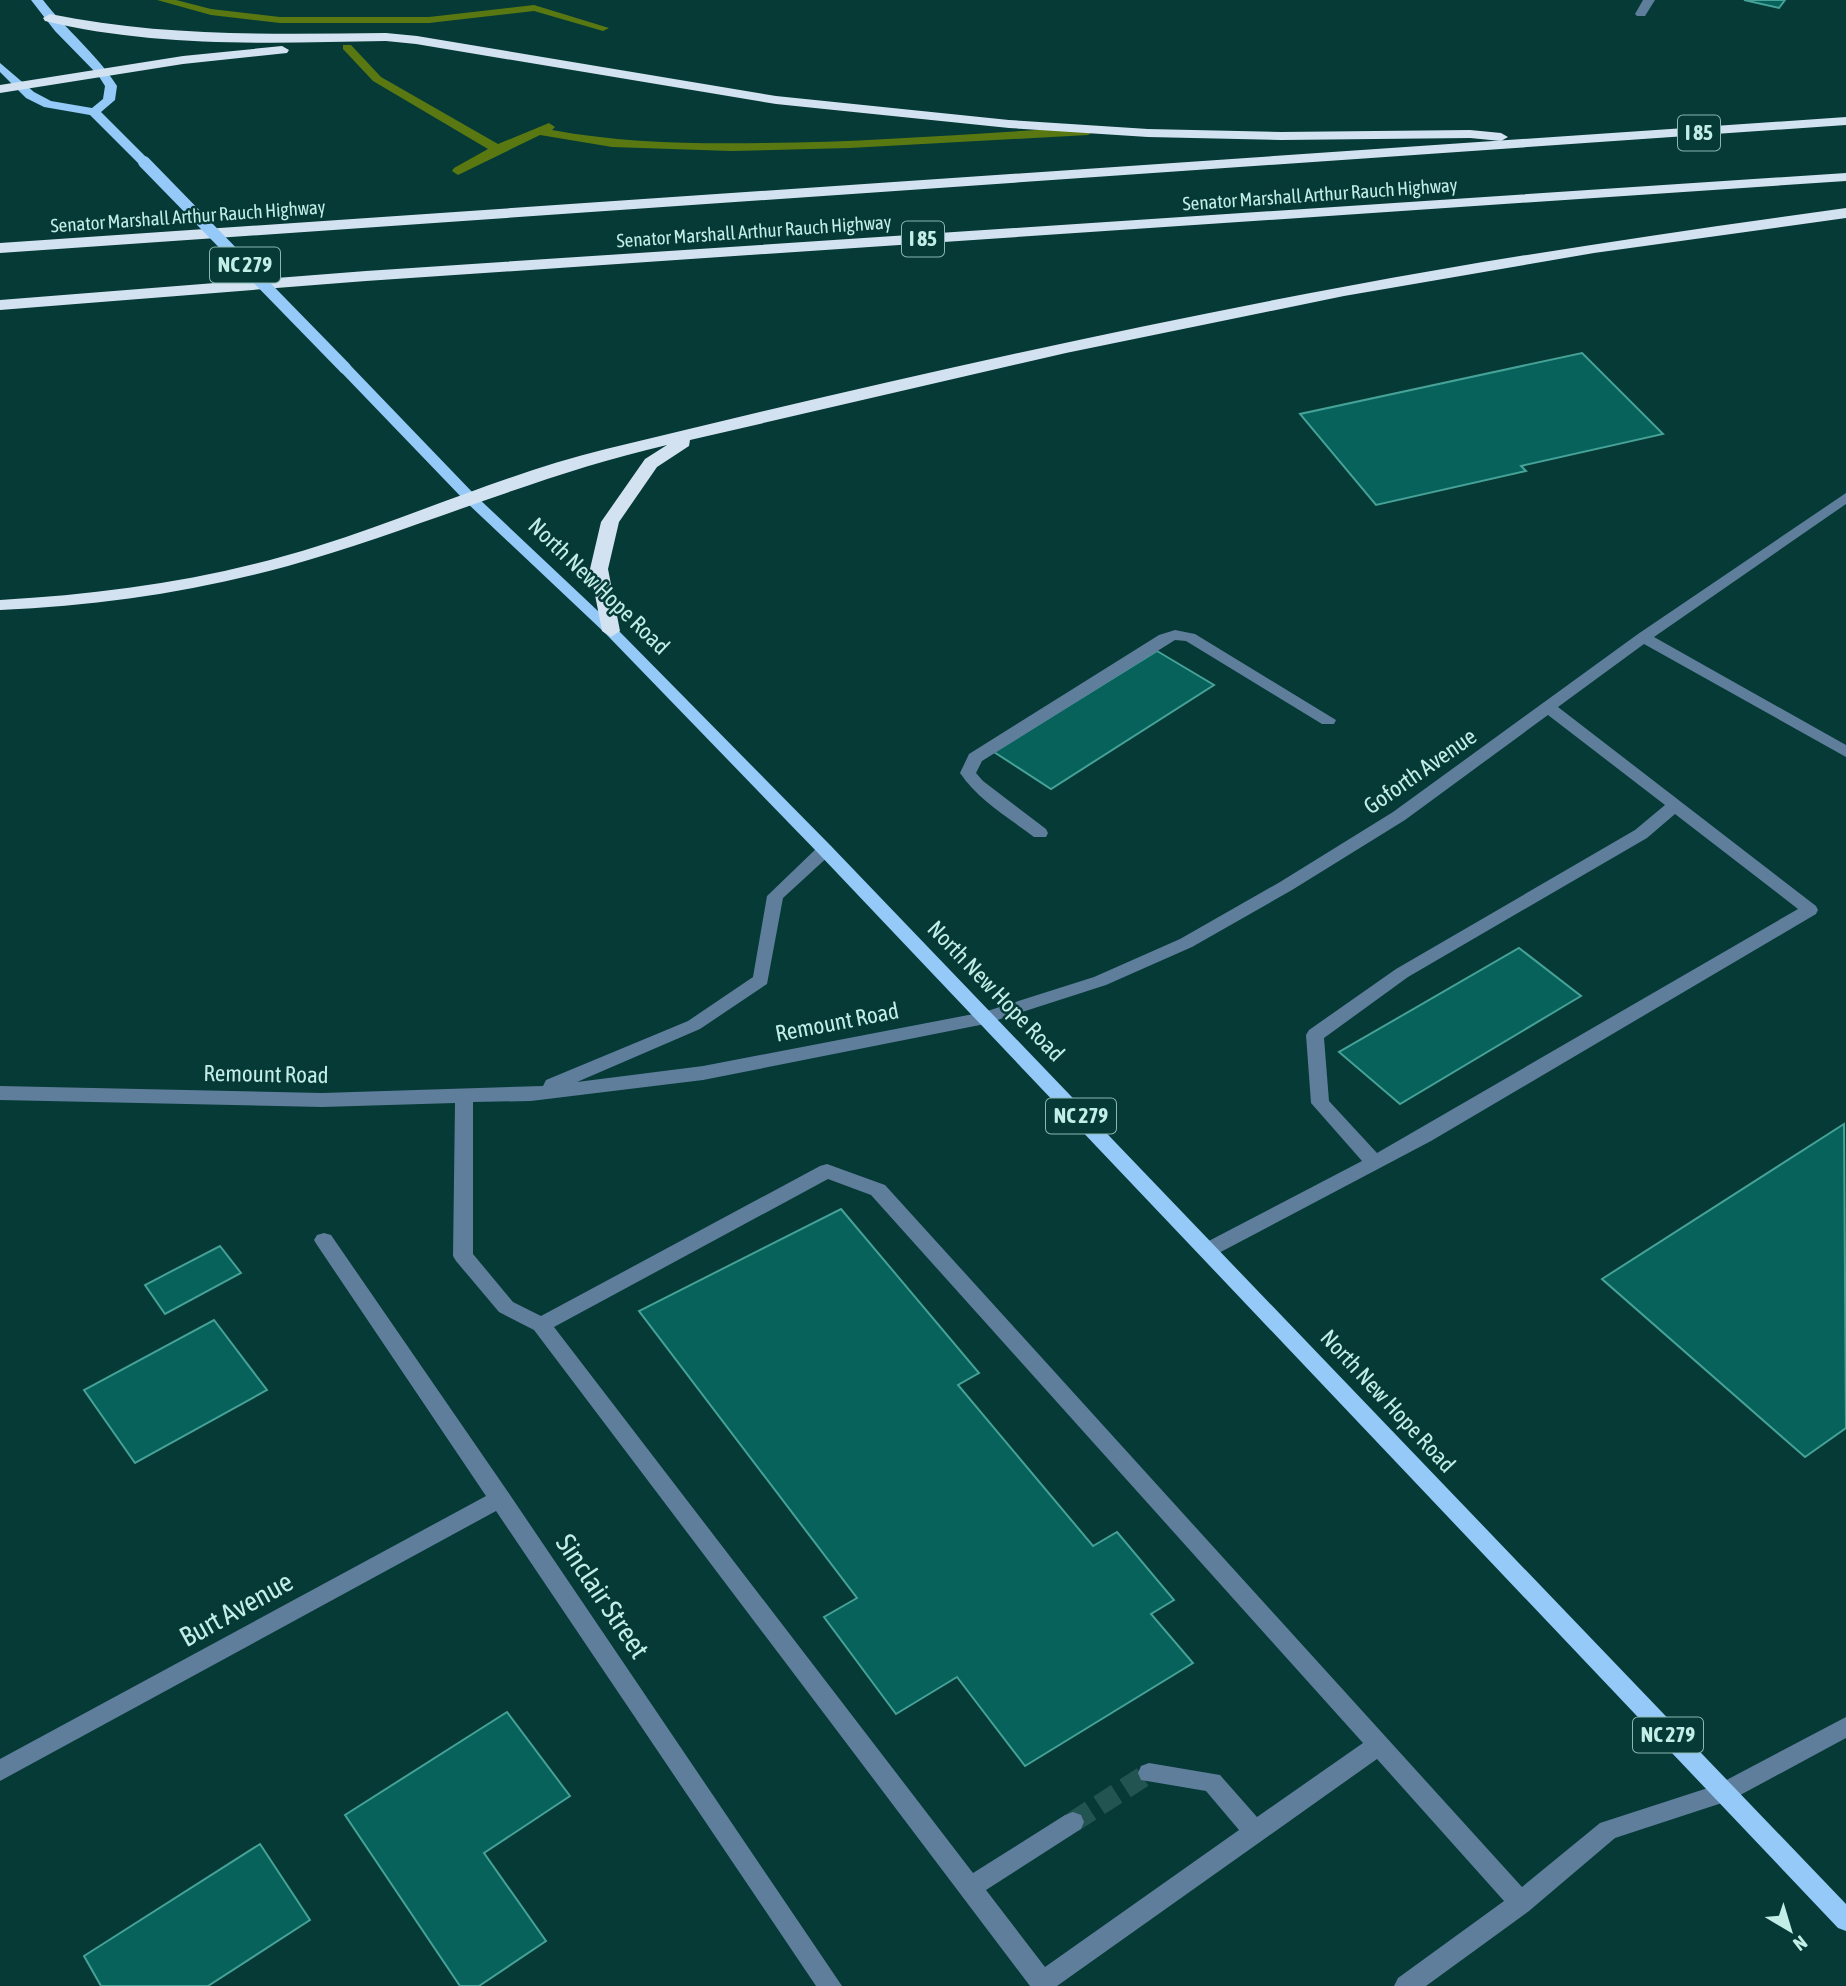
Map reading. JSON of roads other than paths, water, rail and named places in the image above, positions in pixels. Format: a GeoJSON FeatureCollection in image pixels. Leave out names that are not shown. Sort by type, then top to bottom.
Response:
{"type":"FeatureCollection","features":[{"type":"Feature","properties":{"kind":"highway"},"geometry":{"type":"LineString","coordinates":[[50,18],[94,29],[174,38],[386,37],[417,40],[776,100],[996,123],[1147,133],[1281,136],[1470,134],[1551,144]]}},
{"type":"Feature","properties":{"kind":"highway"},"geometry":{"type":"LineString","coordinates":[[0,89],[284,49],[424,48],[435,45]]}},
{"type":"Feature","properties":{"kind":"highway","name":"Senator Marshall Arthur Rauch Highway"},"geometry":{"type":"LineString","coordinates":[[0,248],[1551,144],[1846,121]]}},
{"type":"Feature","properties":{"kind":"highway","name":"Senator Marshall Arthur Rauch Highway"},"geometry":{"type":"LineString","coordinates":[[0,305],[366,276],[1846,177]]}},
{"type":"Feature","properties":{"kind":"highway"},"geometry":{"type":"LineString","coordinates":[[0,605],[43,604],[125,594],[282,562],[538,474],[696,433],[1117,338],[1342,291],[1651,239],[1846,213]]}},
{"type":"Feature","properties":{"kind":"highway"},"geometry":{"type":"LineString","coordinates":[[611,631],[599,569],[610,522],[651,463],[696,433]]}},
{"type":"Feature","properties":{"kind":"main road"},"geometry":{"type":"LineString","coordinates":[[0,66],[30,95],[48,104],[94,112],[111,94],[111,86],[103,73],[50,18],[37,0]]}},
{"type":"Feature","properties":{"kind":"main road","name":"North New Hope Road"},"geometry":{"type":"LineString","coordinates":[[94,112],[471,499],[611,631],[825,850],[1846,1920]]}},
{"type":"Feature","properties":{"kind":"street"},"geometry":{"type":"LineString","coordinates":[[1641,14],[1649,0]]}},
{"type":"Feature","properties":{"kind":"street","name":"Goforth Avenue"},"geometry":{"type":"LineString","coordinates":[[985,1018],[1100,981],[1186,943],[1399,816],[1643,637],[1846,497]]}},
{"type":"Feature","properties":{"kind":"street"},"geometry":{"type":"LineString","coordinates":[[1040,834],[977,785],[968,773],[975,758],[1164,638],[1175,635],[1190,637],[1328,720]]}},
{"type":"Feature","properties":{"kind":"street"},"geometry":{"type":"LineString","coordinates":[[1643,637],[1846,752]]}},
{"type":"Feature","properties":{"kind":"street"},"geometry":{"type":"LineString","coordinates":[[1208,1250],[1424,1136],[1810,910],[1548,707]]}},
{"type":"Feature","properties":{"kind":"street"},"geometry":{"type":"LineString","coordinates":[[1374,1162],[1320,1103],[1315,1035],[1402,973],[1640,834],[1675,805]]}},
{"type":"Feature","properties":{"kind":"street","name":"Remount Road"},"geometry":{"type":"LineString","coordinates":[[531,1094],[694,1025],[761,979],[775,896],[825,850]]}},
{"type":"Feature","properties":{"kind":"street","name":"Remount Road"},"geometry":{"type":"LineString","coordinates":[[0,1093],[322,1100],[531,1094],[703,1073],[985,1018]]}},
{"type":"Feature","properties":{"kind":"street"},"geometry":{"type":"LineString","coordinates":[[464,1096],[463,1256],[506,1307],[541,1325],[1044,1984],[1378,1745]]}},
{"type":"Feature","properties":{"kind":"street"},"geometry":{"type":"LineString","coordinates":[[541,1325],[827,1171],[878,1190],[1521,1903]]}},
{"type":"Feature","properties":{"kind":"street","name":"Sinclair Street"},"geometry":{"type":"LineString","coordinates":[[324,1240],[830,1986]]}},
{"type":"Feature","properties":{"kind":"street","name":"Burt Avenue"},"geometry":{"type":"LineString","coordinates":[[0,1771],[501,1498]]}},
{"type":"Feature","properties":{"kind":"street"},"geometry":{"type":"LineString","coordinates":[[1406,1986],[1521,1903],[1608,1830],[1723,1793],[1846,1727]]}},
{"type":"Feature","properties":{"kind":"street"},"geometry":{"type":"LineString","coordinates":[[1149,1773],[1212,1782],[1255,1831]]}},
{"type":"Feature","properties":{"kind":"street"},"geometry":{"type":"LineString","coordinates":[[970,1888],[1073,1822]]}},
{"type":"Feature","properties":{"kind":"waterway"},"geometry":{"type":"LineString","coordinates":[[163,0],[211,12],[280,20],[429,20],[534,8],[603,28]]}},
{"type":"Feature","properties":{"kind":"waterway"},"geometry":{"type":"LineString","coordinates":[[347,47],[377,79],[497,149]]}},
{"type":"Feature","properties":{"kind":"waterway"},"geometry":{"type":"LineString","coordinates":[[539,131],[549,127]]}},
{"type":"Feature","properties":{"kind":"waterway"},"geometry":{"type":"LineString","coordinates":[[497,149],[539,131]]}},
{"type":"Feature","properties":{"kind":"waterway"},"geometry":{"type":"LineString","coordinates":[[539,131],[612,143],[790,147],[1088,131]]}},
{"type":"Feature","properties":{"kind":"waterway"},"geometry":{"type":"LineString","coordinates":[[458,171],[497,149]]}},
{"type":"Feature","properties":{"kind":"tunnel"},"geometry":{"type":"LineString","coordinates":[[1073,1822],[1149,1773]]}}]}
